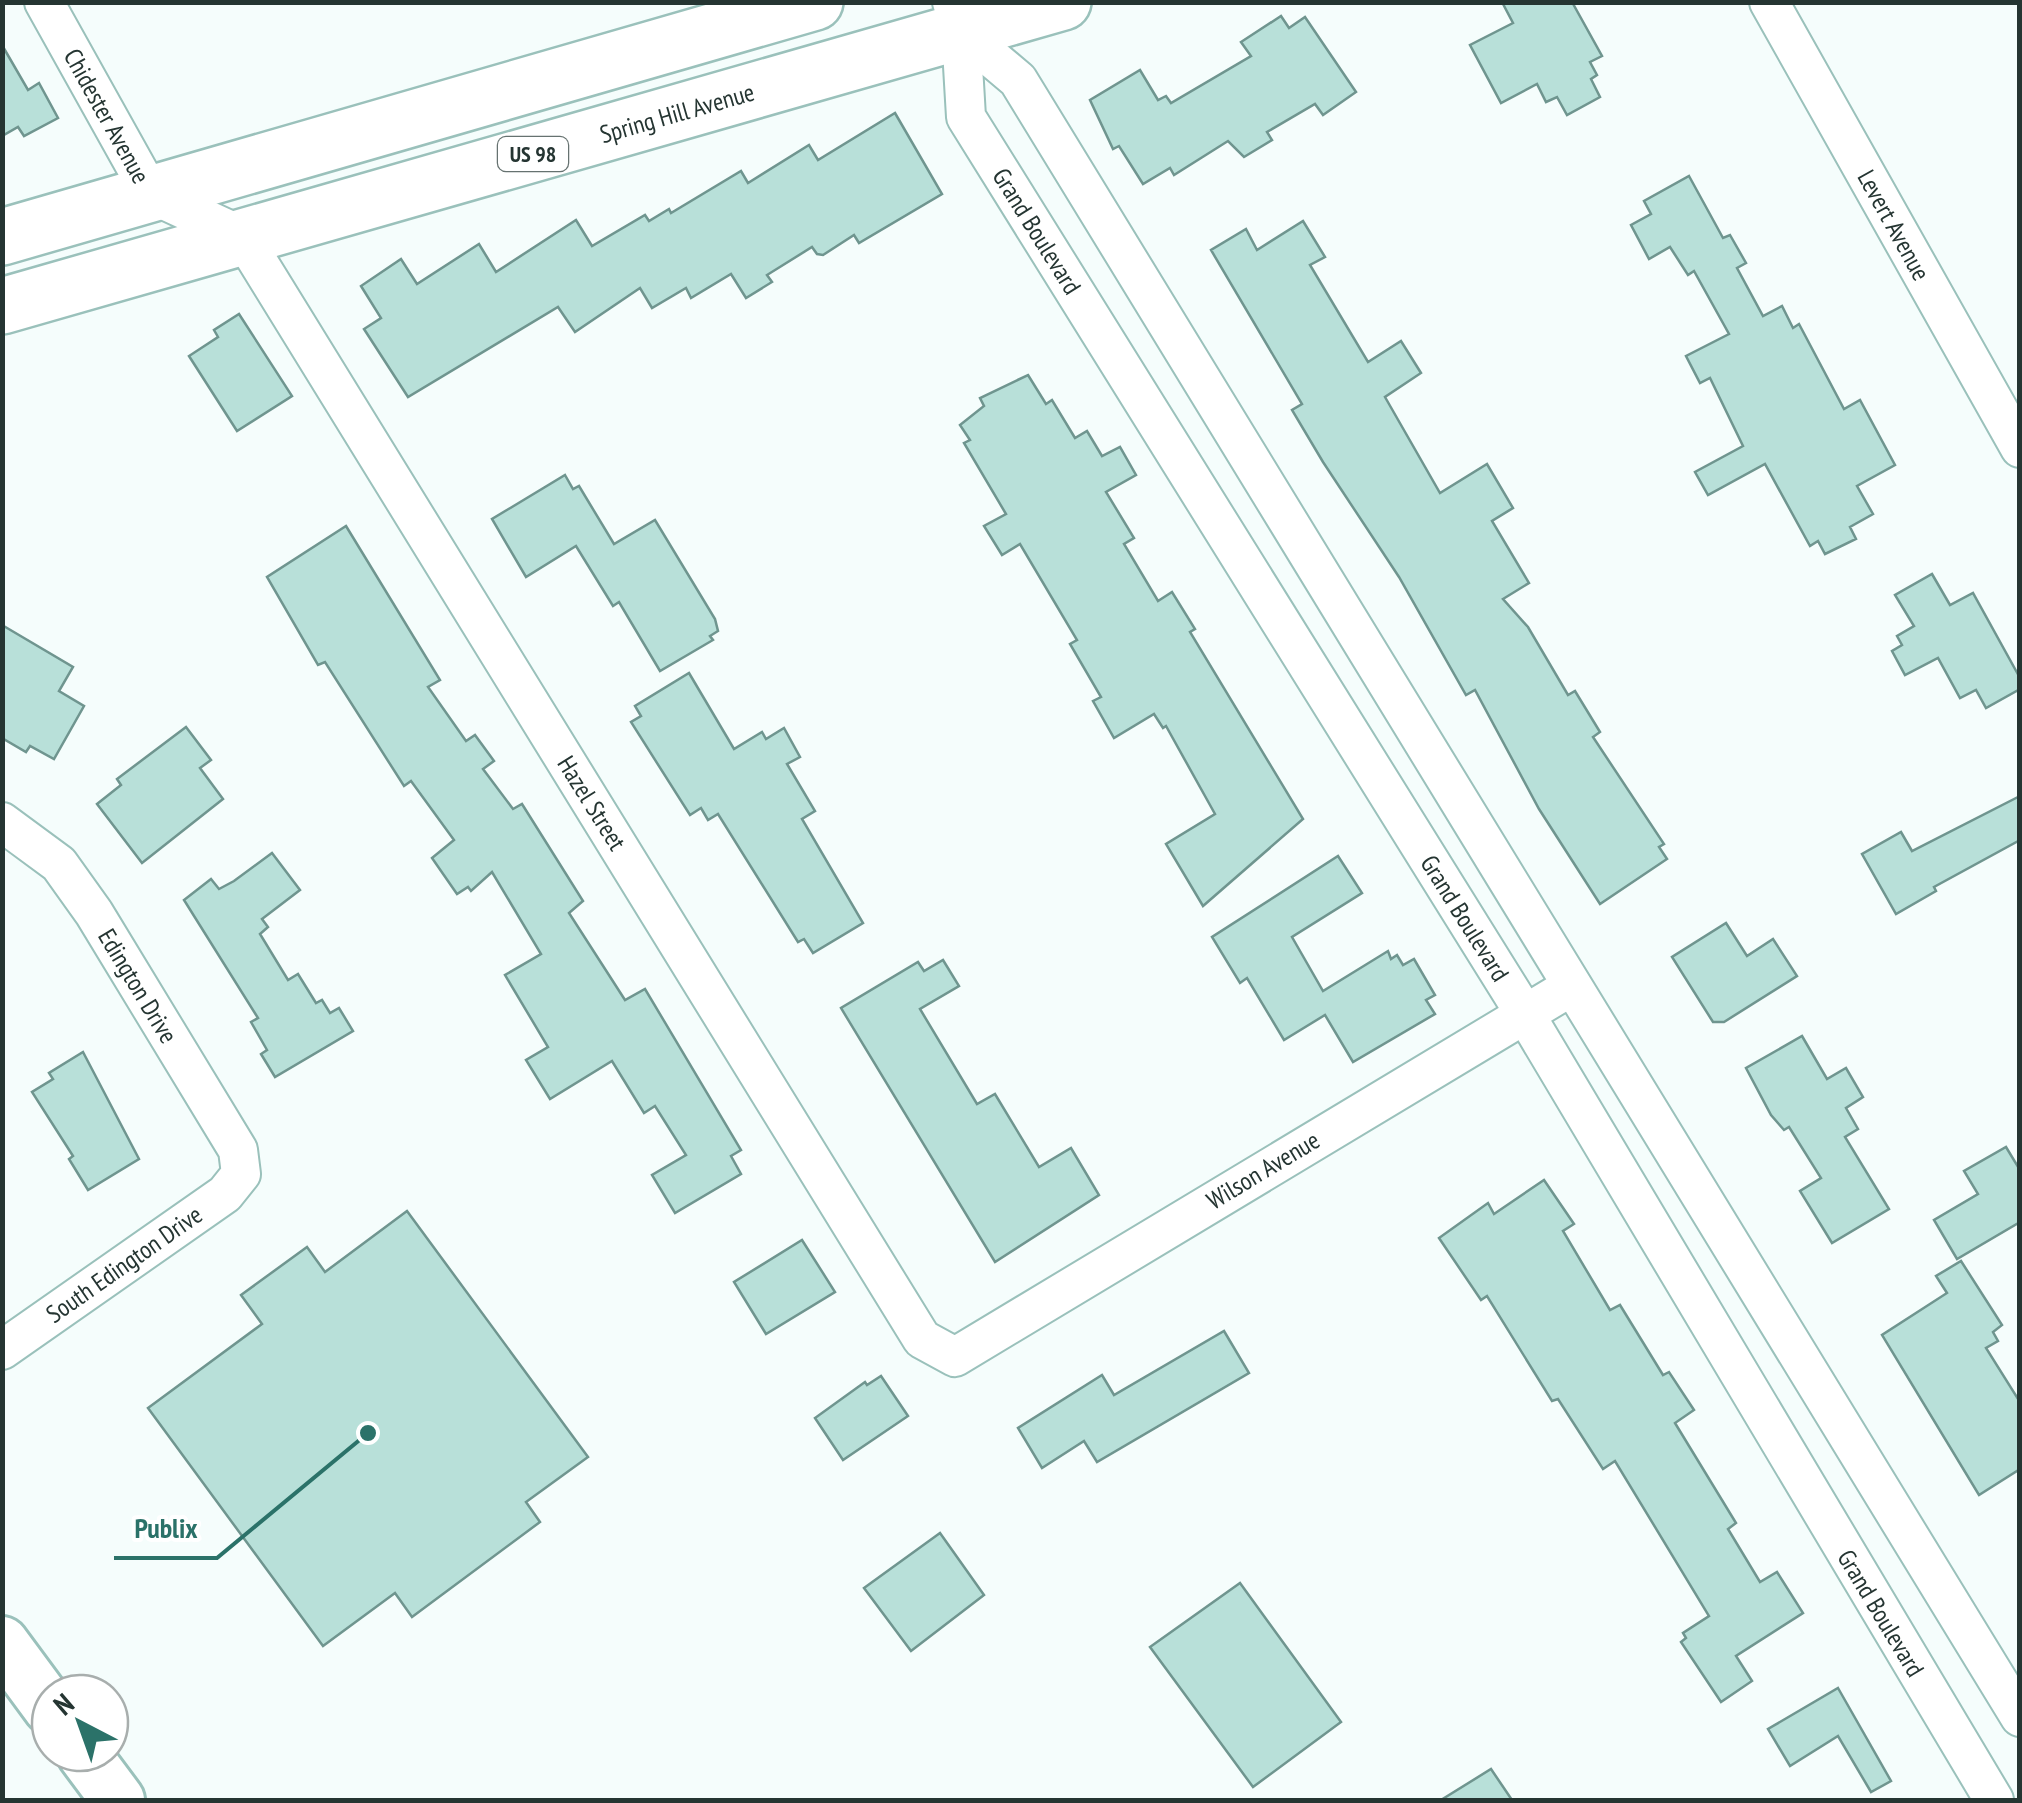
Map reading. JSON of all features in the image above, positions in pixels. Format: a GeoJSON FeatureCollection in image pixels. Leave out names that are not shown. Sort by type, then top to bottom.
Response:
{"type":"FeatureCollection","features":[{"type":"Feature","properties":{"kind":"main road"},"geometry":{"type":"LineString","coordinates":[[2,237],[815,2]]}},
{"type":"Feature","properties":{"kind":"main road","name":"Spring Hill Avenue"},"geometry":{"type":"LineString","coordinates":[[2,306],[956,17],[1064,2]]}},
{"type":"Feature","properties":{"kind":"street","name":"Chidester Avenue"},"geometry":{"type":"LineString","coordinates":[[44,2],[152,194],[242,236]]}},
{"type":"Feature","properties":{"kind":"street","name":"Levert Avenue"},"geometry":{"type":"LineString","coordinates":[[1770,2],[2020,448]]}},
{"type":"Feature","properties":{"kind":"street"},"geometry":{"type":"LineString","coordinates":[[956,17],[1018,80],[2020,1717]]}},
{"type":"Feature","properties":{"kind":"street","name":"Grand Boulevard"},"geometry":{"type":"LineString","coordinates":[[956,17],[966,117],[1525,1014],[1994,1800]]}},
{"type":"Feature","properties":{"kind":"street","name":"Hazel Street"},"geometry":{"type":"LineString","coordinates":[[242,236],[922,1338],[955,1356]]}},
{"type":"Feature","properties":{"kind":"street","name":"Edington Drive"},"geometry":{"type":"LineString","coordinates":[[2,822],[59,864],[94,913],[238,1150],[241,1174]]}},
{"type":"Feature","properties":{"kind":"street","name":"Wilson Avenue"},"geometry":{"type":"LineString","coordinates":[[955,1356],[1572,986]]}},
{"type":"Feature","properties":{"kind":"street","name":"South Edington Drive"},"geometry":{"type":"LineString","coordinates":[[2,1350],[225,1194],[241,1174]]}},
{"type":"Feature","properties":{"kind":"street"},"geometry":{"type":"LineString","coordinates":[[2,1643],[30,1681]]}},
{"type":"Feature","properties":{"kind":"street"},"geometry":{"type":"LineString","coordinates":[[98,1773],[118,1800]]}},
{"type":"Feature","properties":{"kind":"building"},"geometry":{"type":"Polygon","coordinates":[[[1502,2],[1572,2],[1602,56],[1590,62],[1597,75],[1591,79],[1600,97],[1567,115],[1557,97],[1546,102],[1537,84],[1501,103],[1470,45],[1513,23],[1502,2]]]}},
{"type":"Feature","properties":{"kind":"building"},"geometry":{"type":"Polygon","coordinates":[[[1281,16],[1289,28],[1305,17],[1356,92],[1323,115],[1315,104],[1267,132],[1272,140],[1244,157],[1228,141],[1174,175],[1170,168],[1143,184],[1119,146],[1113,149],[1090,100],[1140,70],[1158,100],[1166,96],[1171,103],[1251,56],[1241,42],[1281,16]]]}},
{"type":"Feature","properties":{"kind":"building"},"geometry":{"type":"Polygon","coordinates":[[[2,45],[28,90],[39,83],[58,118],[24,136],[18,127],[2,136],[2,45]]]}},
{"type":"Feature","properties":{"kind":"building"},"geometry":{"type":"Polygon","coordinates":[[[895,113],[942,194],[859,243],[854,235],[823,255],[812,247],[767,275],[772,282],[746,298],[731,274],[691,298],[686,288],[652,308],[640,288],[575,332],[558,307],[408,397],[364,329],[381,318],[361,286],[401,259],[417,284],[479,244],[496,272],[576,220],[592,246],[645,215],[649,221],[669,209],[671,213],[741,171],[748,183],[809,145],[818,160],[895,113]]]}},
{"type":"Feature","properties":{"kind":"building"},"geometry":{"type":"Polygon","coordinates":[[[1689,176],[1723,238],[1730,235],[1746,263],[1737,268],[1763,316],[1782,306],[1793,328],[1799,324],[1844,409],[1860,400],[1895,465],[1857,486],[1873,514],[1850,527],[1856,539],[1825,554],[1818,541],[1810,546],[1765,464],[1708,495],[1695,472],[1743,446],[1710,378],[1700,383],[1686,356],[1729,334],[1694,271],[1688,275],[1670,247],[1649,259],[1631,225],[1651,214],[1644,201],[1689,176]]]}},
{"type":"Feature","properties":{"kind":"building"},"geometry":{"type":"Polygon","coordinates":[[[1303,221],[1325,257],[1310,265],[1368,362],[1401,341],[1421,373],[1385,397],[1440,493],[1487,464],[1513,508],[1492,521],[1529,583],[1503,599],[1528,627],[1568,695],[1575,691],[1600,732],[1593,737],[1664,844],[1659,847],[1667,859],[1600,904],[1539,809],[1475,690],[1466,695],[1399,577],[1292,410],[1302,404],[1211,250],[1246,229],[1257,250],[1303,221]]]}},
{"type":"Feature","properties":{"kind":"building"},"geometry":{"type":"Polygon","coordinates":[[[239,314],[292,396],[237,431],[189,356],[218,337],[214,330],[239,314]]]}},
{"type":"Feature","properties":{"kind":"building"},"geometry":{"type":"Polygon","coordinates":[[[1028,375],[1046,404],[1052,400],[1075,438],[1087,431],[1102,456],[1120,447],[1136,475],[1106,492],[1134,538],[1124,544],[1158,601],[1172,592],[1195,629],[1190,632],[1303,819],[1203,906],[1166,844],[1215,814],[1166,726],[1163,728],[1154,714],[1114,738],[1093,701],[1101,697],[1070,644],[1077,640],[1020,544],[1002,555],[984,526],[1006,514],[964,443],[970,440],[960,425],[984,406],[980,398],[1028,375]]]}},
{"type":"Feature","properties":{"kind":"building"},"geometry":{"type":"Polygon","coordinates":[[[565,475],[573,489],[579,486],[614,544],[655,520],[715,619],[718,631],[710,636],[713,640],[660,671],[619,602],[613,606],[576,546],[526,577],[492,519],[565,475]]]}},
{"type":"Feature","properties":{"kind":"building"},"geometry":{"type":"Polygon","coordinates":[[[346,526],[440,680],[428,687],[466,741],[475,735],[494,761],[483,769],[513,809],[522,804],[583,901],[569,913],[625,1000],[645,989],[741,1150],[731,1156],[741,1174],[675,1213],[652,1175],[686,1155],[655,1106],[644,1113],[612,1061],[550,1099],[526,1060],[548,1047],[505,975],[541,954],[492,872],[471,891],[468,887],[457,894],[432,858],[454,840],[411,781],[404,786],[325,662],[318,665],[267,577],[346,526]]]}},
{"type":"Feature","properties":{"kind":"building"},"geometry":{"type":"Polygon","coordinates":[[[1932,574],[1950,605],[1973,593],[2020,678],[2020,689],[1986,708],[1976,690],[1960,698],[1938,658],[1905,675],[1892,651],[1902,645],[1897,636],[1914,626],[1895,595],[1932,574]]]}},
{"type":"Feature","properties":{"kind":"building"},"geometry":{"type":"Polygon","coordinates":[[[2,625],[73,667],[59,691],[84,706],[54,759],[30,746],[26,752],[2,738],[2,625]]]}},
{"type":"Feature","properties":{"kind":"building"},"geometry":{"type":"Polygon","coordinates":[[[689,673],[734,749],[762,732],[766,739],[784,728],[800,757],[787,764],[815,811],[802,819],[863,923],[813,953],[804,939],[798,942],[718,814],[708,820],[701,808],[690,815],[631,722],[641,716],[635,706],[689,673]]]}},
{"type":"Feature","properties":{"kind":"building"},"geometry":{"type":"Polygon","coordinates":[[[186,727],[211,760],[200,768],[223,799],[142,863],[97,804],[121,785],[117,779],[186,727]]]}},
{"type":"Feature","properties":{"kind":"building"},"geometry":{"type":"Polygon","coordinates":[[[2020,796],[2020,840],[1934,887],[1936,891],[1896,914],[1862,854],[1901,832],[1912,851],[2020,796]]]}},
{"type":"Feature","properties":{"kind":"building"},"geometry":{"type":"Polygon","coordinates":[[[272,853],[300,890],[262,919],[268,927],[260,934],[288,980],[298,974],[316,1003],[322,1000],[330,1013],[339,1008],[353,1031],[275,1077],[261,1054],[267,1050],[251,1022],[258,1018],[184,900],[211,879],[219,889],[234,881],[272,853]]]}},
{"type":"Feature","properties":{"kind":"building"},"geometry":{"type":"Polygon","coordinates":[[[1338,856],[1362,893],[1292,937],[1323,991],[1388,951],[1391,959],[1397,955],[1403,965],[1414,959],[1435,995],[1426,1000],[1435,1014],[1353,1062],[1325,1015],[1284,1040],[1247,978],[1240,983],[1212,937],[1338,856]]]}},
{"type":"Feature","properties":{"kind":"building"},"geometry":{"type":"Polygon","coordinates":[[[1726,923],[1747,956],[1773,939],[1797,976],[1724,1022],[1713,1022],[1672,957],[1726,923]]]}},
{"type":"Feature","properties":{"kind":"building"},"geometry":{"type":"Polygon","coordinates":[[[943,960],[959,986],[920,1009],[977,1104],[995,1094],[1039,1167],[1071,1148],[1099,1195],[995,1262],[841,1008],[918,962],[924,971],[943,960]]]}},
{"type":"Feature","properties":{"kind":"building"},"geometry":{"type":"Polygon","coordinates":[[[1802,1036],[1827,1079],[1846,1068],[1863,1097],[1846,1108],[1858,1129],[1845,1137],[1889,1209],[1832,1243],[1800,1191],[1821,1178],[1789,1127],[1784,1130],[1771,1115],[1746,1068],[1802,1036]]]}},
{"type":"Feature","properties":{"kind":"building"},"geometry":{"type":"Polygon","coordinates":[[[83,1052],[139,1159],[88,1190],[69,1159],[73,1156],[32,1092],[53,1079],[49,1073],[83,1052]]]}},
{"type":"Feature","properties":{"kind":"building"},"geometry":{"type":"Polygon","coordinates":[[[2006,1147],[2020,1170],[2020,1222],[1957,1259],[1934,1220],[1978,1194],[1964,1171],[2006,1147]]]}},
{"type":"Feature","properties":{"kind":"building"},"geometry":{"type":"Polygon","coordinates":[[[1544,1180],[1574,1224],[1563,1231],[1610,1310],[1620,1305],[1663,1375],[1669,1372],[1694,1410],[1675,1423],[1736,1523],[1728,1529],[1760,1582],[1777,1572],[1803,1613],[1736,1656],[1752,1681],[1721,1702],[1681,1642],[1686,1638],[1683,1633],[1709,1616],[1615,1461],[1603,1469],[1558,1399],[1552,1401],[1487,1296],[1481,1300],[1439,1238],[1488,1203],[1494,1214],[1544,1180]]]}},
{"type":"Feature","properties":{"kind":"building"},"geometry":{"type":"Polygon","coordinates":[[[407,1211],[588,1457],[526,1502],[540,1522],[412,1617],[395,1593],[323,1646],[148,1408],[262,1324],[241,1295],[307,1247],[325,1272],[407,1211]]]}},
{"type":"Feature","properties":{"kind":"building"},"geometry":{"type":"Polygon","coordinates":[[[802,1240],[835,1292],[766,1334],[734,1282],[802,1240]]]}},
{"type":"Feature","properties":{"kind":"building"},"geometry":{"type":"Polygon","coordinates":[[[1961,1261],[2002,1325],[1993,1332],[1998,1341],[1986,1348],[2020,1402],[2020,1469],[1979,1495],[1882,1335],[1947,1293],[1936,1276],[1961,1261]]]}},
{"type":"Feature","properties":{"kind":"building"},"geometry":{"type":"Polygon","coordinates":[[[1224,1331],[1249,1373],[1097,1462],[1084,1441],[1042,1468],[1018,1428],[1102,1375],[1114,1395],[1224,1331]]]}},
{"type":"Feature","properties":{"kind":"building"},"geometry":{"type":"Polygon","coordinates":[[[881,1376],[908,1416],[843,1460],[815,1418],[865,1382],[867,1385],[881,1376]]]}},
{"type":"Feature","properties":{"kind":"building"},"geometry":{"type":"Polygon","coordinates":[[[940,1533],[984,1595],[911,1651],[864,1588],[940,1533]]]}},
{"type":"Feature","properties":{"kind":"building"},"geometry":{"type":"Polygon","coordinates":[[[1240,1583],[1341,1722],[1253,1787],[1150,1647],[1240,1583]]]}},
{"type":"Feature","properties":{"kind":"building"},"geometry":{"type":"Polygon","coordinates":[[[1838,1688],[1891,1781],[1871,1792],[1838,1736],[1790,1766],[1768,1729],[1838,1688]]]}},
{"type":"Feature","properties":{"kind":"building"},"geometry":{"type":"Polygon","coordinates":[[[1491,1769],[1512,1800],[1441,1800],[1491,1769]]]}},
{"type":"Feature","properties":{"kind":"place","name":"Publix"},"geometry":{"type":"Point","coordinates":[368,1433]}}]}
